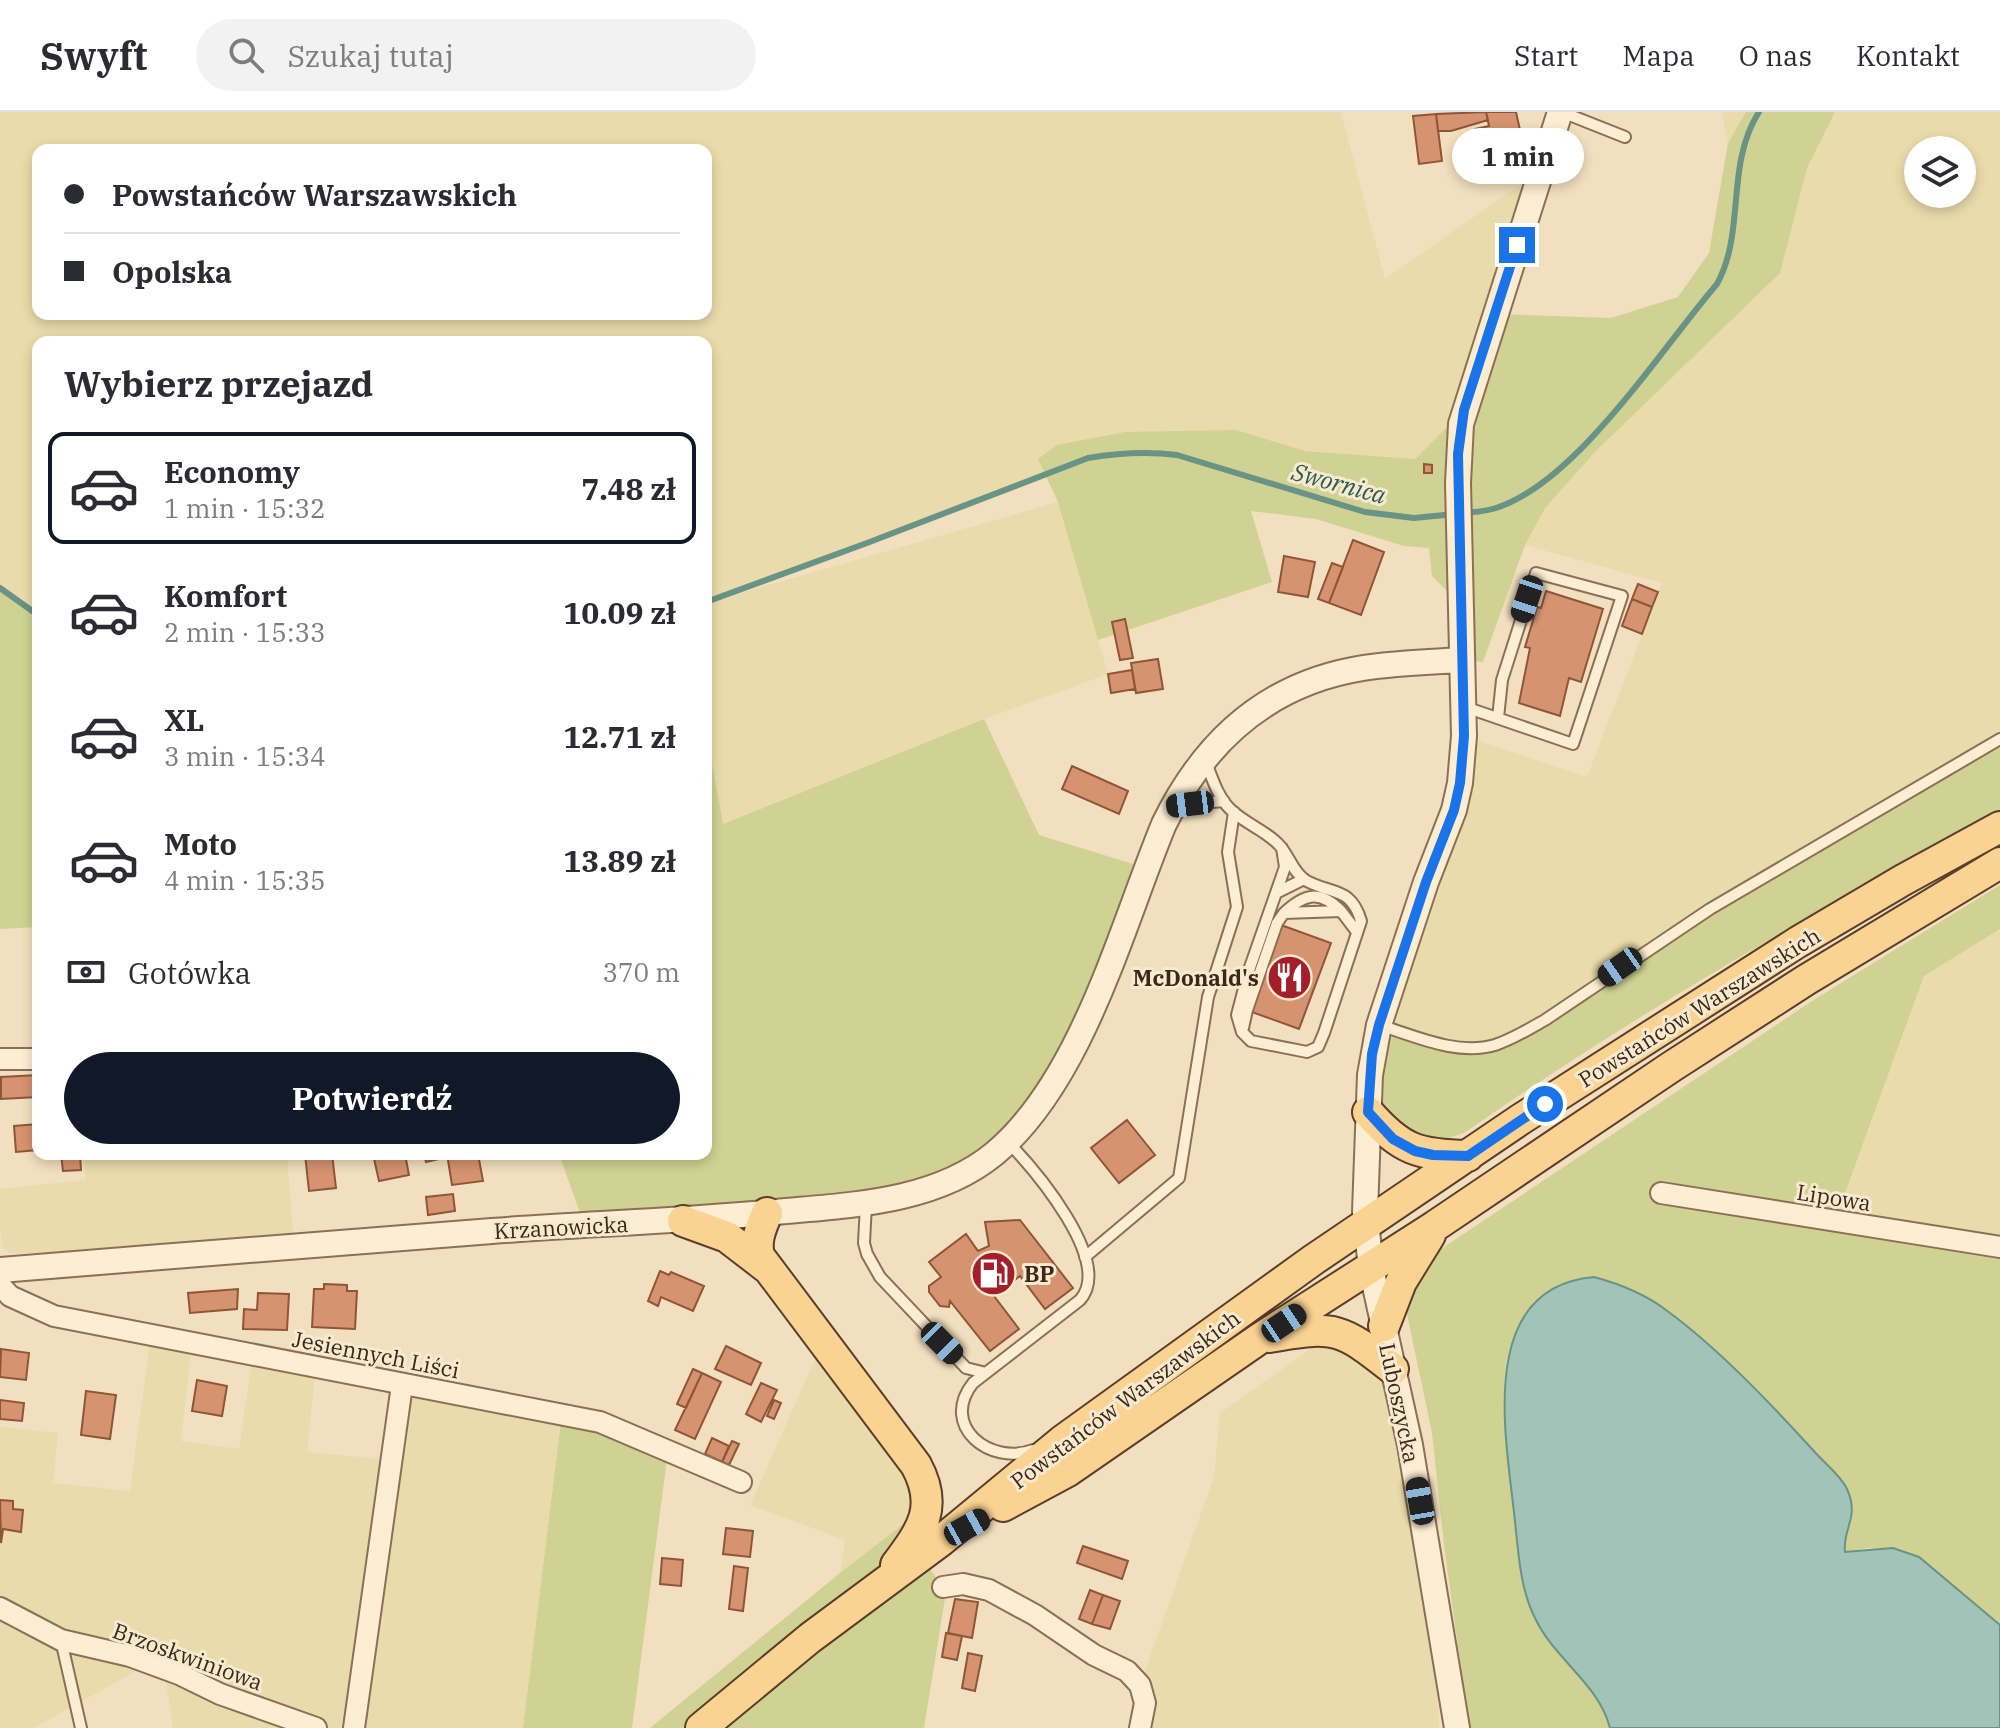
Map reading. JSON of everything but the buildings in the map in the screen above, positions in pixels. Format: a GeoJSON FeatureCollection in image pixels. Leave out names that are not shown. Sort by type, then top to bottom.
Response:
{"type":"FeatureCollection","features":[{"type":"Feature","properties":{"kind":"main road","name":"Powstańców Warszawskich"},"geometry":{"type":"LineString","coordinates":[[701,1728],[886,1580],[942,1540],[1062,1441],[1313,1260],[1798,942],[2000,827]]}},
{"type":"Feature","properties":{"kind":"main road","name":"Powstańców Warszawskich"},"geometry":{"type":"LineString","coordinates":[[942,1540],[1068,1471],[1259,1339],[1435,1226],[1769,1003],[2000,863]]}},
{"type":"Feature","properties":{"kind":"main road"},"geometry":{"type":"LineString","coordinates":[[1368,1112],[1393,1139],[1415,1151],[1468,1156]]}},
{"type":"Feature","properties":{"kind":"main road"},"geometry":{"type":"LineString","coordinates":[[767,1213],[757,1245],[759,1256],[916,1465],[925,1484],[928,1505],[921,1528],[886,1580]]}},
{"type":"Feature","properties":{"kind":"main road"},"geometry":{"type":"LineString","coordinates":[[683,1221],[727,1237],[766,1267]]}},
{"type":"Feature","properties":{"kind":"main road"},"geometry":{"type":"LineString","coordinates":[[1384,1326],[1401,1282],[1435,1226]]}},
{"type":"Feature","properties":{"kind":"main road"},"geometry":{"type":"LineString","coordinates":[[1259,1339],[1306,1331],[1336,1331],[1361,1344],[1393,1369]]}},
{"type":"Feature","properties":{"kind":"street","name":"Luboszycka"},"geometry":{"type":"LineString","coordinates":[[1457,1728],[1429,1549],[1371,1268],[1366,1225],[1368,1112],[1372,1054],[1379,1025],[1426,882],[1454,810],[1463,758],[1458,454],[1464,410],[1561,112]]}},
{"type":"Feature","properties":{"kind":"street","name":"Krzanowicka"},"geometry":{"type":"LineString","coordinates":[[0,1270],[584,1224],[683,1221],[767,1213],[867,1202],[918,1192],[958,1177],[977,1167],[1007,1142],[1033,1114],[1067,1062],[1094,1003],[1172,806],[1204,758],[1231,729],[1281,695],[1315,680],[1361,668],[1462,660]]}},
{"type":"Feature","properties":{"kind":"street"},"geometry":{"type":"LineString","coordinates":[[0,1059],[32,1059]]}},
{"type":"Feature","properties":{"kind":"street","name":"Lipowa"},"geometry":{"type":"LineString","coordinates":[[1661,1193],[2000,1247]]}},
{"type":"Feature","properties":{"kind":"street","name":"Jesiennych Liści"},"geometry":{"type":"LineString","coordinates":[[0,1285],[10,1296],[54,1316],[600,1422],[741,1482]]}},
{"type":"Feature","properties":{"kind":"street"},"geometry":{"type":"LineString","coordinates":[[354,1728],[402,1385]]}},
{"type":"Feature","properties":{"kind":"street"},"geometry":{"type":"LineString","coordinates":[[943,1587],[963,1584],[989,1590],[1035,1615],[1094,1655],[1127,1671],[1140,1685],[1145,1703],[1140,1728]]}},
{"type":"Feature","properties":{"kind":"street","name":"Brzoskwiniowa"},"geometry":{"type":"LineString","coordinates":[[0,1608],[61,1640],[130,1656],[179,1674],[220,1694],[316,1728]]}},
{"type":"Feature","properties":{"kind":"lane"},"geometry":{"type":"LineString","coordinates":[[1561,112],[1625,137]]}},
{"type":"Feature","properties":{"kind":"lane"},"geometry":{"type":"LineString","coordinates":[[1463,707],[1573,744],[1622,596],[1536,573],[1502,680],[1498,718]]}},
{"type":"Feature","properties":{"kind":"lane"},"geometry":{"type":"LineString","coordinates":[[1379,1025],[1458,1048],[1495,1045],[1518,1035],[1710,909],[2000,739]]}},
{"type":"Feature","properties":{"kind":"lane"},"geometry":{"type":"LineString","coordinates":[[1204,758],[1224,801],[1234,812],[1282,848],[1304,879],[1349,897],[1357,906],[1361,921],[1318,1047],[1307,1052],[1251,1041],[1242,1032],[1237,1015],[1285,867],[1282,848]]}},
{"type":"Feature","properties":{"kind":"lane"},"geometry":{"type":"LineString","coordinates":[[1172,806],[1224,801]]}},
{"type":"Feature","properties":{"kind":"lane"},"geometry":{"type":"LineString","coordinates":[[1085,1257],[1179,1178],[1208,997],[1237,907],[1228,852],[1234,812]]}},
{"type":"Feature","properties":{"kind":"lane"},"geometry":{"type":"LineString","coordinates":[[1276,893],[1304,879]]}},
{"type":"Feature","properties":{"kind":"lane"},"geometry":{"type":"LineString","coordinates":[[1242,1032],[1277,923],[1284,913],[1341,911],[1357,932]]}},
{"type":"Feature","properties":{"kind":"lane"},"geometry":{"type":"LineString","coordinates":[[1007,1142],[1053,1196],[1085,1257],[1089,1272],[1087,1292],[973,1383],[962,1402],[963,1423],[973,1437],[992,1451],[1004,1455],[1028,1452],[1062,1441]]}},
{"type":"Feature","properties":{"kind":"lane"},"geometry":{"type":"LineString","coordinates":[[867,1202],[864,1243],[880,1277],[966,1368],[986,1373]]}},
{"type":"Feature","properties":{"kind":"lane"},"geometry":{"type":"LineString","coordinates":[[61,1640],[81,1728]]}},
{"type":"Feature","properties":{"kind":"shaded area"},"geometry":{"type":"Polygon","coordinates":[[[0,112],[1341,112],[1385,279],[1541,170],[1464,410],[1415,459],[1305,451],[1236,430],[1038,459],[1045,474],[712,600],[712,336],[32,336],[32,611],[0,588],[0,112]]]}},
{"type":"Feature","properties":{"kind":"shaded area"},"geometry":{"type":"Polygon","coordinates":[[[1722,112],[1746,112],[1728,143],[1722,112]]]}},
{"type":"Feature","properties":{"kind":"shaded area"},"geometry":{"type":"Polygon","coordinates":[[[1835,112],[2000,112],[2000,739],[1545,1020],[1495,1045],[1458,1048],[1379,1025],[1464,736],[1587,777],[1662,583],[1525,545],[1545,508],[1594,453],[1780,273],[1807,168],[1835,112]]]}},
{"type":"Feature","properties":{"kind":"shaded area"},"geometry":{"type":"Polygon","coordinates":[[[1058,502],[1108,674],[984,719],[722,824],[712,766],[712,601],[1058,502]]]}},
{"type":"Feature","properties":{"kind":"shaded area"},"geometry":{"type":"Polygon","coordinates":[[[2000,929],[2000,1247],[1835,1222],[1924,976],[2000,929]]]}},
{"type":"Feature","properties":{"kind":"shaded area"},"geometry":{"type":"Polygon","coordinates":[[[85,1160],[287,1160],[294,1246],[177,1256],[10,1253],[3,1247],[0,1189],[85,1180],[85,1160]]]}},
{"type":"Feature","properties":{"kind":"shaded area"},"geometry":{"type":"Polygon","coordinates":[[[1336,1331],[1393,1369],[1429,1549],[1439,1728],[1140,1728],[1140,1685],[1214,1477],[1220,1413],[1336,1331]]]}},
{"type":"Feature","properties":{"kind":"shaded area"},"geometry":{"type":"Polygon","coordinates":[[[151,1334],[192,1342],[181,1441],[239,1449],[253,1354],[316,1367],[307,1452],[391,1460],[402,1385],[562,1414],[523,1728],[173,1728],[164,1668],[150,1663],[34,1728],[0,1728],[0,1427],[58,1433],[53,1483],[130,1491],[151,1334]]]}},
{"type":"Feature","properties":{"kind":"shaded area"},"geometry":{"type":"Polygon","coordinates":[[[823,1342],[928,1505],[840,1573],[845,1540],[750,1505],[823,1342]]]}},
{"type":"Feature","properties":{"kind":"green space"},"geometry":{"type":"Polygon","coordinates":[[[1746,112],[1835,112],[1807,168],[1780,273],[1594,453],[1545,508],[1525,545],[1483,662],[1462,660],[1461,605],[1432,576],[1429,548],[1404,546],[1316,519],[1251,511],[1272,582],[1098,640],[1058,502],[1038,459],[1057,445],[1125,432],[1236,430],[1305,451],[1415,459],[1464,410],[1495,314],[1611,318],[1678,297],[1709,253],[1728,143],[1746,112]]]}},
{"type":"Feature","properties":{"kind":"green space"},"geometry":{"type":"Polygon","coordinates":[[[0,588],[32,611],[32,927],[0,929],[0,588]]]}},
{"type":"Feature","properties":{"kind":"green space"},"geometry":{"type":"Polygon","coordinates":[[[984,719],[1039,835],[1146,868],[1033,1114],[933,1187],[584,1224],[561,1160],[712,1160],[712,764],[723,824],[984,719]]]}},
{"type":"Feature","properties":{"kind":"green space"},"geometry":{"type":"Polygon","coordinates":[[[2000,739],[2000,813],[1862,887],[1660,1005],[1464,1133],[1440,1141],[1406,1134],[1382,1107],[1380,1077],[1387,1037],[1478,1048],[1518,1035],[1620,967],[2000,739]]]}},
{"type":"Feature","properties":{"kind":"green space"},"geometry":{"type":"Polygon","coordinates":[[[2000,885],[2000,929],[1924,976],[1835,1221],[2000,1247],[2000,1625],[1919,1557],[1869,1548],[1844,1552],[1852,1504],[1844,1487],[1769,1404],[1665,1309],[1522,1320],[1507,1358],[1504,1411],[1525,1587],[1535,1619],[1587,1684],[1610,1728],[1469,1728],[1432,1433],[1407,1314],[1410,1283],[1423,1261],[1815,999],[2000,885]]]}},
{"type":"Feature","properties":{"kind":"green space"},"geometry":{"type":"Polygon","coordinates":[[[562,1414],[668,1451],[632,1728],[523,1728],[562,1414]]]}},
{"type":"Feature","properties":{"kind":"green space"},"geometry":{"type":"Polygon","coordinates":[[[928,1505],[912,1544],[943,1587],[947,1586],[924,1728],[650,1728],[840,1573],[928,1505]]]}},
{"type":"Feature","properties":{"kind":"water"},"geometry":{"type":"Polygon","coordinates":[[[1594,1277],[1641,1294],[1705,1341],[1835,1473],[1846,1487],[1852,1506],[1845,1552],[1893,1548],[1919,1557],[2000,1625],[2000,1728],[1610,1728],[1596,1698],[1543,1633],[1529,1605],[1520,1562],[1506,1437],[1507,1365],[1516,1333],[1532,1306],[1557,1286],[1594,1277]]]}},
{"type":"Feature","properties":{"kind":"waterway","name":"Swornica"},"geometry":{"type":"LineString","coordinates":[[1466,513],[1496,508],[1526,494],[1557,471],[1616,411],[1717,284],[1731,242],[1742,154],[1759,112]]}},
{"type":"Feature","properties":{"kind":"waterway","name":"Swornica"},"geometry":{"type":"LineString","coordinates":[[712,600],[1088,458],[1110,455],[1177,455],[1365,512],[1414,518],[1455,514]]}},
{"type":"Feature","properties":{"kind":"waterway","name":"Swornica"},"geometry":{"type":"LineString","coordinates":[[0,588],[32,611]]}},
{"type":"Feature","properties":{"kind":"place","name":"McDonald's"},"geometry":{"type":"Point","coordinates":[1290,977]}},
{"type":"Feature","properties":{"kind":"place","name":"BP"},"geometry":{"type":"Point","coordinates":[993,1273]}},
{"type":"Feature","properties":{"kind":"route"},"geometry":{"type":"LineString","coordinates":[[1517,245],[1461,424],[1458,483],[1464,736],[1460,783],[1454,810],[1426,882],[1379,1025],[1372,1054],[1368,1112],[1393,1139],[1415,1151],[1468,1156],[1545,1104]]}}]}
